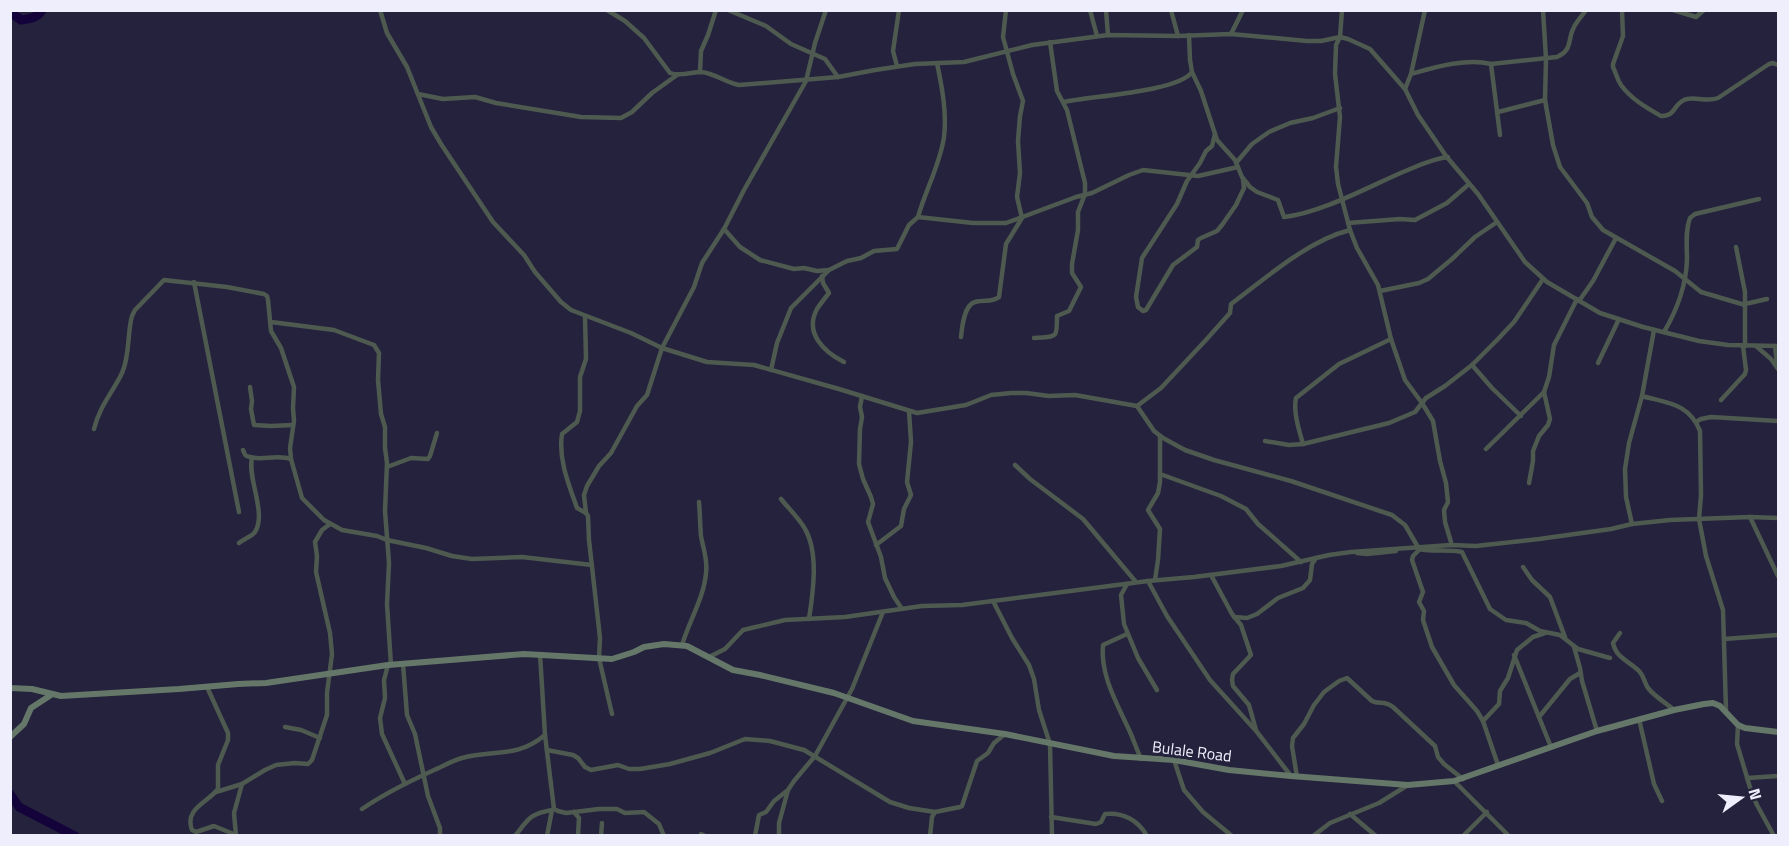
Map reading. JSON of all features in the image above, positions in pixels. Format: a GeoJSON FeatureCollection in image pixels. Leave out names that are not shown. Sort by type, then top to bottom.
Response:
{"type":"FeatureCollection","features":[{"type":"Feature","properties":{"kind":"street"},"geometry":{"type":"LineString","coordinates":[[380,10],[387,33],[407,66],[431,127],[441,144],[493,222],[524,255],[535,272],[561,302],[571,310],[662,348],[714,363],[746,364],[771,370],[918,413],[966,405],[991,395],[1011,393],[1049,396],[1075,395],[1137,406],[1160,436],[1177,447],[1207,458],[1291,481],[1392,515],[1405,525],[1419,548],[1462,552],[1490,609],[1506,620],[1526,622],[1545,633],[1565,637]]}},
{"type":"Feature","properties":{"kind":"street"},"geometry":{"type":"LineString","coordinates":[[608,10],[621,17],[644,38],[668,71],[676,75]]}},
{"type":"Feature","properties":{"kind":"street"},"geometry":{"type":"LineString","coordinates":[[700,72],[701,51],[707,40],[716,10]]}},
{"type":"Feature","properties":{"kind":"street"},"geometry":{"type":"LineString","coordinates":[[728,10],[766,26],[783,40],[828,61],[838,77]]}},
{"type":"Feature","properties":{"kind":"street"},"geometry":{"type":"LineString","coordinates":[[612,714],[599,658],[600,638],[588,536],[589,521],[584,495],[599,466],[611,453],[637,406],[647,395],[662,348],[694,287],[705,257],[724,229],[806,81],[826,10]]}},
{"type":"Feature","properties":{"kind":"street"},"geometry":{"type":"LineString","coordinates":[[897,66],[892,51],[900,10]]}},
{"type":"Feature","properties":{"kind":"street"},"geometry":{"type":"LineString","coordinates":[[961,337],[963,320],[971,304],[996,300],[999,297],[1006,242],[1022,218],[1017,197],[1020,173],[1018,141],[1023,101],[1003,33],[1006,10]]}},
{"type":"Feature","properties":{"kind":"street"},"geometry":{"type":"LineString","coordinates":[[1090,10],[1097,36]]}},
{"type":"Feature","properties":{"kind":"street"},"geometry":{"type":"LineString","coordinates":[[1106,10],[1108,35]]}},
{"type":"Feature","properties":{"kind":"street"},"geometry":{"type":"LineString","coordinates":[[1171,10],[1178,36]]}},
{"type":"Feature","properties":{"kind":"street"},"geometry":{"type":"LineString","coordinates":[[1231,34],[1243,10]]}},
{"type":"Feature","properties":{"kind":"street"},"geometry":{"type":"LineString","coordinates":[[1342,10],[1340,37],[1336,45],[1336,92],[1340,108],[1336,178],[1357,248],[1378,285],[1391,339],[1405,380],[1433,421],[1446,483],[1448,502],[1444,509],[1445,522],[1451,542]]}},
{"type":"Feature","properties":{"kind":"street"},"geometry":{"type":"LineString","coordinates":[[1405,89],[1411,74],[1425,10]]}},
{"type":"Feature","properties":{"kind":"street"},"geometry":{"type":"LineString","coordinates":[[1543,10],[1546,59],[1545,100],[1553,145],[1560,167],[1587,202],[1592,217],[1598,225],[1616,238],[1675,270],[1701,292],[1745,304],[1767,299]]}},
{"type":"Feature","properties":{"kind":"street"},"geometry":{"type":"LineString","coordinates":[[1411,74],[1464,63],[1480,61],[1491,64],[1546,59],[1564,53],[1573,28],[1586,10]]}},
{"type":"Feature","properties":{"kind":"street"},"geometry":{"type":"LineString","coordinates":[[1622,10],[1623,36],[1612,64],[1613,67],[1626,91],[1641,104],[1661,116],[1670,114],[1687,98],[1712,101],[1718,99],[1769,64],[1779,65]]}},
{"type":"Feature","properties":{"kind":"street"},"geometry":{"type":"LineString","coordinates":[[1672,10],[1696,17],[1704,10]]}},
{"type":"Feature","properties":{"kind":"street"},"geometry":{"type":"LineString","coordinates":[[418,94],[443,99],[475,97],[496,103],[581,117],[621,118],[632,112],[676,75],[700,72],[739,85],[806,81],[897,66],[974,60],[1050,42],[1108,35],[1231,34],[1307,41],[1340,37],[1370,49],[1405,89],[1418,115],[1448,157],[1525,262],[1543,279],[1600,313],[1654,330],[1699,341],[1744,346],[1777,346],[1778,368]]}},
{"type":"Feature","properties":{"kind":"street"},"geometry":{"type":"LineString","coordinates":[[1189,35],[1192,72],[1201,91],[1217,140],[1237,165],[1244,188],[1236,205],[1222,225],[1217,231],[1201,238],[1197,247],[1173,265],[1146,310],[1143,311],[1137,304],[1136,297],[1142,258],[1178,204],[1191,175],[1212,146],[1215,134]]}},
{"type":"Feature","properties":{"kind":"street"},"geometry":{"type":"LineString","coordinates":[[1034,338],[1055,335],[1058,332],[1057,316],[1069,311],[1080,290],[1080,285],[1072,271],[1072,264],[1078,230],[1078,212],[1085,194],[1085,183],[1064,102],[1057,91],[1050,42]]}},
{"type":"Feature","properties":{"kind":"street"},"geometry":{"type":"LineString","coordinates":[[771,370],[777,343],[791,308],[829,270],[874,251],[897,249],[909,225],[918,217],[944,139],[945,119],[937,63]]}},
{"type":"Feature","properties":{"kind":"street"},"geometry":{"type":"LineString","coordinates":[[1491,64],[1500,135]]}},
{"type":"Feature","properties":{"kind":"street"},"geometry":{"type":"LineString","coordinates":[[1064,102],[1157,87],[1189,77],[1192,72]]}},
{"type":"Feature","properties":{"kind":"street"},"geometry":{"type":"LineString","coordinates":[[1498,112],[1545,100]]}},
{"type":"Feature","properties":{"kind":"street"},"geometry":{"type":"LineString","coordinates":[[918,217],[1006,223],[1092,193],[1143,170],[1201,176],[1237,165],[1252,144],[1269,132],[1290,123],[1313,118],[1340,108]]}},
{"type":"Feature","properties":{"kind":"street"},"geometry":{"type":"LineString","coordinates":[[1242,177],[1255,191],[1277,199],[1284,217],[1342,199],[1418,165],[1437,158],[1448,157]]}},
{"type":"Feature","properties":{"kind":"street"},"geometry":{"type":"LineString","coordinates":[[1348,223],[1415,220],[1447,203],[1469,184]]}},
{"type":"Feature","properties":{"kind":"street"},"geometry":{"type":"LineString","coordinates":[[1664,332],[1675,313],[1684,279],[1687,263],[1687,226],[1690,218],[1695,214],[1759,200]]}},
{"type":"Feature","properties":{"kind":"street"},"geometry":{"type":"LineString","coordinates":[[1380,291],[1428,279],[1475,237],[1497,222]]}},
{"type":"Feature","properties":{"kind":"street"},"geometry":{"type":"LineString","coordinates":[[724,229],[740,247],[760,260],[790,268],[829,270]]}},
{"type":"Feature","properties":{"kind":"street"},"geometry":{"type":"LineString","coordinates":[[1137,406],[1161,388],[1205,341],[1230,313],[1231,304],[1297,255],[1331,236],[1350,230]]}},
{"type":"Feature","properties":{"kind":"street"},"geometry":{"type":"LineString","coordinates":[[1486,449],[1544,392],[1554,345],[1616,238]]}},
{"type":"Feature","properties":{"kind":"street"},"geometry":{"type":"LineString","coordinates":[[1721,400],[1739,382],[1746,370],[1745,292],[1737,247]]}},
{"type":"Feature","properties":{"kind":"street"},"geometry":{"type":"LineString","coordinates":[[822,276],[829,293],[817,309],[814,332],[816,339],[824,348],[844,362]]}},
{"type":"Feature","properties":{"kind":"street"},"geometry":{"type":"LineString","coordinates":[[1265,441],[1289,445],[1303,444],[1389,423],[1415,412],[1430,395],[1472,365],[1498,339],[1514,322],[1543,279]]}},
{"type":"Feature","properties":{"kind":"street"},"geometry":{"type":"LineString","coordinates":[[94,429],[103,404],[125,365],[130,324],[135,310],[164,280],[227,286],[264,294],[268,300],[270,331],[281,348],[293,383],[293,425],[290,448],[302,498],[330,524],[342,530],[377,536],[452,556],[472,559],[522,557],[592,565]]}},
{"type":"Feature","properties":{"kind":"street"},"geometry":{"type":"LineString","coordinates":[[194,282],[240,512]]}},
{"type":"Feature","properties":{"kind":"street"},"geometry":{"type":"LineString","coordinates":[[585,317],[586,359],[580,373],[580,411],[577,422],[562,434],[561,443],[565,469],[577,508],[586,513]]}},
{"type":"Feature","properties":{"kind":"street"},"geometry":{"type":"LineString","coordinates":[[1598,363],[1620,319]]}},
{"type":"Feature","properties":{"kind":"street"},"geometry":{"type":"LineString","coordinates":[[270,322],[334,330],[376,347],[379,356],[377,379],[381,414],[385,427],[387,466],[385,509],[389,563],[387,604],[390,665],[384,680],[385,698],[380,718],[382,734],[405,784]]}},
{"type":"Feature","properties":{"kind":"street"},"geometry":{"type":"LineString","coordinates":[[1632,524],[1626,496],[1625,475],[1629,443],[1654,330]]}},
{"type":"Feature","properties":{"kind":"street"},"geometry":{"type":"LineString","coordinates":[[1303,444],[1296,398],[1339,364],[1391,339]]}},
{"type":"Feature","properties":{"kind":"street"},"geometry":{"type":"LineString","coordinates":[[1756,346],[1771,358],[1778,368]]}},
{"type":"Feature","properties":{"kind":"street"},"geometry":{"type":"LineString","coordinates":[[1472,365],[1521,416]]}},
{"type":"Feature","properties":{"kind":"street"},"geometry":{"type":"LineString","coordinates":[[250,387],[254,424],[293,425]]}},
{"type":"Feature","properties":{"kind":"street"},"geometry":{"type":"LineString","coordinates":[[1529,483],[1533,451],[1550,419],[1544,392]]}},
{"type":"Feature","properties":{"kind":"street"},"geometry":{"type":"LineString","coordinates":[[862,396],[859,464],[872,499],[868,522],[881,557],[885,578],[902,609]]}},
{"type":"Feature","properties":{"kind":"street"},"geometry":{"type":"LineString","coordinates":[[1641,396],[1684,408],[1696,422],[1701,439],[1699,519],[1706,556],[1721,603],[1726,710],[1738,725],[1756,730],[1779,732]]}},
{"type":"Feature","properties":{"kind":"street"},"geometry":{"type":"LineString","coordinates":[[876,546],[901,526],[905,504],[912,495],[907,482],[911,442],[909,411]]}},
{"type":"Feature","properties":{"kind":"street"},"geometry":{"type":"LineString","coordinates":[[1696,422],[1711,417],[1779,421]]}},
{"type":"Feature","properties":{"kind":"street"},"geometry":{"type":"LineString","coordinates":[[387,466],[411,458],[428,459],[437,433]]}},
{"type":"Feature","properties":{"kind":"street"},"geometry":{"type":"LineString","coordinates":[[1155,580],[1160,529],[1148,509],[1158,493],[1160,436]]}},
{"type":"Feature","properties":{"kind":"street"},"geometry":{"type":"LineString","coordinates":[[243,450],[252,458],[280,456],[291,459]]}},
{"type":"Feature","properties":{"kind":"street"},"geometry":{"type":"LineString","coordinates":[[239,543],[253,534],[258,521],[256,489],[250,465],[252,458]]}},
{"type":"Feature","properties":{"kind":"street"},"geometry":{"type":"LineString","coordinates":[[1015,465],[1083,519],[1136,582]]}},
{"type":"Feature","properties":{"kind":"street"},"geometry":{"type":"LineString","coordinates":[[1160,474],[1221,496],[1245,509],[1258,524],[1301,562]]}},
{"type":"Feature","properties":{"kind":"street"},"geometry":{"type":"LineString","coordinates":[[781,499],[805,528],[810,541],[814,578],[809,619]]}},
{"type":"Feature","properties":{"kind":"street"},"geometry":{"type":"LineString","coordinates":[[682,645],[706,574],[699,502]]}},
{"type":"Feature","properties":{"kind":"street"},"geometry":{"type":"LineString","coordinates":[[1750,517],[1779,576]]}},
{"type":"Feature","properties":{"kind":"street"},"geometry":{"type":"LineString","coordinates":[[709,657],[724,649],[740,632],[748,628],[785,620],[845,617],[1211,575],[1281,566],[1351,552],[1451,545],[1476,546],[1670,520],[1779,518]]}},
{"type":"Feature","properties":{"kind":"street"},"geometry":{"type":"LineString","coordinates":[[242,784],[234,813],[236,835],[213,826],[196,832],[191,829],[191,815],[199,805],[216,792],[242,784],[276,765],[309,764],[312,760],[327,710],[332,654],[330,633],[316,572],[315,542],[322,530],[330,524]]}},
{"type":"Feature","properties":{"kind":"street"},"geometry":{"type":"LineString","coordinates":[[1419,548],[1412,560],[1418,583],[1422,589],[1419,602],[1424,611],[1423,620],[1431,645],[1454,685],[1473,704],[1483,721],[1498,765]]}},
{"type":"Feature","properties":{"kind":"street"},"geometry":{"type":"LineString","coordinates":[[1234,617],[1246,618],[1257,614],[1278,598],[1303,588],[1310,580],[1312,564],[1316,558]]}},
{"type":"Feature","properties":{"kind":"street"},"geometry":{"type":"LineString","coordinates":[[1523,567],[1532,580],[1550,597],[1565,637],[1574,647],[1598,731]]}},
{"type":"Feature","properties":{"kind":"street"},"geometry":{"type":"LineString","coordinates":[[1211,575],[1242,628],[1251,655],[1233,674],[1232,683],[1249,705],[1257,732]]}},
{"type":"Feature","properties":{"kind":"street"},"geometry":{"type":"LineString","coordinates":[[1148,581],[1167,616],[1210,680],[1294,777]]}},
{"type":"Feature","properties":{"kind":"street"},"geometry":{"type":"LineString","coordinates":[[1127,584],[1120,598],[1127,634],[1157,690]]}},
{"type":"Feature","properties":{"kind":"street"},"geometry":{"type":"LineString","coordinates":[[993,601],[1033,675],[1039,710],[1050,744],[1052,836]]}},
{"type":"Feature","properties":{"kind":"street"},"geometry":{"type":"LineString","coordinates":[[755,836],[759,815],[766,812],[774,801],[788,790],[815,756],[852,689],[883,612]]}},
{"type":"Feature","properties":{"kind":"street"},"geometry":{"type":"LineString","coordinates":[[1483,721],[1498,704],[1499,692],[1508,678],[1514,654],[1527,641],[1545,633]]}},
{"type":"Feature","properties":{"kind":"street"},"geometry":{"type":"LineString","coordinates":[[1620,633],[1613,643],[1621,658],[1640,672],[1650,690],[1674,710]]}},
{"type":"Feature","properties":{"kind":"street"},"geometry":{"type":"LineString","coordinates":[[1127,634],[1103,645],[1103,662],[1118,708],[1141,759]]}},
{"type":"Feature","properties":{"kind":"street"},"geometry":{"type":"LineString","coordinates":[[1724,639],[1779,634]]}},
{"type":"Feature","properties":{"kind":"street","name":"Bulale Road"},"geometry":{"type":"LineString","coordinates":[[10,688],[32,689],[51,695],[82,695],[266,683],[390,665],[524,654],[615,659],[647,646],[682,645],[733,670],[834,693],[906,720],[1005,734],[1095,753],[1141,759],[1174,760],[1229,770],[1294,777],[1408,784],[1454,782],[1598,731],[1674,710],[1713,703],[1726,710]]}},
{"type":"Feature","properties":{"kind":"street"},"geometry":{"type":"LineString","coordinates":[[1574,647],[1610,658]]}},
{"type":"Feature","properties":{"kind":"street"},"geometry":{"type":"LineString","coordinates":[[540,654],[545,735],[553,808],[547,836]]}},
{"type":"Feature","properties":{"kind":"street"},"geometry":{"type":"LineString","coordinates":[[1514,654],[1551,747]]}},
{"type":"Feature","properties":{"kind":"street"},"geometry":{"type":"LineString","coordinates":[[403,664],[407,715],[415,734],[429,801],[440,828],[440,836]]}},
{"type":"Feature","properties":{"kind":"street"},"geometry":{"type":"LineString","coordinates":[[1539,717],[1570,679],[1580,673]]}},
{"type":"Feature","properties":{"kind":"street"},"geometry":{"type":"LineString","coordinates":[[1294,777],[1293,738],[1324,692],[1347,678],[1375,703],[1386,703],[1393,707],[1435,746],[1438,757],[1444,764],[1463,779]]}},
{"type":"Feature","properties":{"kind":"street"},"geometry":{"type":"LineString","coordinates":[[207,687],[228,733],[228,740],[218,765],[219,787],[216,792]]}},
{"type":"Feature","properties":{"kind":"street"},"geometry":{"type":"LineString","coordinates":[[10,737],[24,724],[31,708],[51,695]]}},
{"type":"Feature","properties":{"kind":"street"},"geometry":{"type":"LineString","coordinates":[[1639,719],[1654,784],[1662,801]]}},
{"type":"Feature","properties":{"kind":"street"},"geometry":{"type":"LineString","coordinates":[[1738,725],[1737,744],[1747,778],[1756,805],[1774,836]]}},
{"type":"Feature","properties":{"kind":"street"},"geometry":{"type":"LineString","coordinates":[[285,727],[301,730],[320,738]]}},
{"type":"Feature","properties":{"kind":"street"},"geometry":{"type":"LineString","coordinates":[[547,750],[573,755],[585,767],[593,770],[615,765],[629,769],[670,764],[710,753],[738,740],[749,738],[770,741],[794,747],[815,756],[887,801],[909,808],[935,812],[962,806],[977,761],[988,753],[994,743],[1005,734]]}},
{"type":"Feature","properties":{"kind":"street"},"geometry":{"type":"LineString","coordinates":[[362,809],[405,784],[463,758],[518,751],[531,746],[545,735]]}},
{"type":"Feature","properties":{"kind":"street"},"geometry":{"type":"LineString","coordinates":[[1174,760],[1184,790],[1203,812],[1232,836]]}},
{"type":"Feature","properties":{"kind":"street"},"geometry":{"type":"LineString","coordinates":[[1747,778],[1779,776]]}},
{"type":"Feature","properties":{"kind":"street"},"geometry":{"type":"LineString","coordinates":[[1454,782],[1509,836]]}},
{"type":"Feature","properties":{"kind":"street"},"geometry":{"type":"LineString","coordinates":[[1313,835],[1330,823],[1378,803],[1408,784]]}},
{"type":"Feature","properties":{"kind":"street"},"geometry":{"type":"LineString","coordinates":[[779,836],[779,823],[788,790]]}},
{"type":"Feature","properties":{"kind":"street"},"geometry":{"type":"LineString","coordinates":[[553,808],[558,812],[606,809],[616,809],[625,813],[644,812],[659,824],[664,836]]}},
{"type":"Feature","properties":{"kind":"street"},"geometry":{"type":"LineString","coordinates":[[515,836],[531,816],[553,808]]}},
{"type":"Feature","properties":{"kind":"street"},"geometry":{"type":"LineString","coordinates":[[574,812],[579,818],[578,836]]}},
{"type":"Feature","properties":{"kind":"street"},"geometry":{"type":"LineString","coordinates":[[930,836],[932,817],[935,812]]}},
{"type":"Feature","properties":{"kind":"street"},"geometry":{"type":"LineString","coordinates":[[1463,836],[1487,812]]}},
{"type":"Feature","properties":{"kind":"street"},"geometry":{"type":"LineString","coordinates":[[1051,817],[1096,824],[1101,822],[1105,814],[1116,814],[1137,822],[1147,836]]}},
{"type":"Feature","properties":{"kind":"street"},"geometry":{"type":"LineString","coordinates":[[1350,814],[1376,836]]}},
{"type":"Feature","properties":{"kind":"street"},"geometry":{"type":"LineString","coordinates":[[601,836],[602,822]]}},
{"type":"Feature","properties":{"kind":"waterway"},"geometry":{"type":"LineString","coordinates":[[10,12],[21,20],[30,19],[42,10]]}},
{"type":"Feature","properties":{"kind":"waterway"},"geometry":{"type":"LineString","coordinates":[[10,794],[19,807],[75,836]]}}]}
